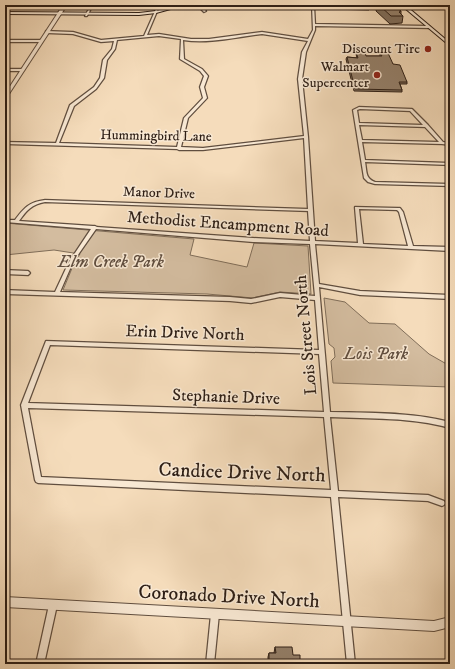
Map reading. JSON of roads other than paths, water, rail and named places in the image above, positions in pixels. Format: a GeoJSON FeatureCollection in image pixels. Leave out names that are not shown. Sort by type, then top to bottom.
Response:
{"type":"FeatureCollection","features":[{"type":"Feature","properties":{"kind":"main road"},"geometry":{"type":"LineString","coordinates":[[5,13],[46,14],[60,12],[86,15],[139,14],[156,12],[183,5]]}},
{"type":"Feature","properties":{"kind":"main road"},"geometry":{"type":"LineString","coordinates":[[403,5],[450,45]]}},
{"type":"Feature","properties":{"kind":"street"},"geometry":{"type":"LineString","coordinates":[[5,97],[65,5]]}},
{"type":"Feature","properties":{"kind":"street"},"geometry":{"type":"LineString","coordinates":[[86,15],[92,5]]}},
{"type":"Feature","properties":{"kind":"street"},"geometry":{"type":"LineString","coordinates":[[145,36],[156,12],[161,5]]}},
{"type":"Feature","properties":{"kind":"street"},"geometry":{"type":"LineString","coordinates":[[198,5],[205,11]]}},
{"type":"Feature","properties":{"kind":"street","name":"Lois Street North"},"geometry":{"type":"LineString","coordinates":[[313,5],[314,30],[302,58],[300,75],[327,414],[351,664]]}},
{"type":"Feature","properties":{"kind":"street"},"geometry":{"type":"LineString","coordinates":[[314,25],[429,27]]}},
{"type":"Feature","properties":{"kind":"street"},"geometry":{"type":"LineString","coordinates":[[47,32],[73,34],[98,40],[116,40],[159,35],[209,40],[262,33],[310,40]]}},
{"type":"Feature","properties":{"kind":"street"},"geometry":{"type":"LineString","coordinates":[[179,149],[186,118],[205,98],[202,87],[206,76],[202,70],[182,59],[182,38]]}},
{"type":"Feature","properties":{"kind":"street"},"geometry":{"type":"LineString","coordinates":[[5,40],[41,41]]}},
{"type":"Feature","properties":{"kind":"street"},"geometry":{"type":"LineString","coordinates":[[57,145],[72,105],[95,88],[102,78],[105,60],[113,49],[116,40]]}},
{"type":"Feature","properties":{"kind":"street"},"geometry":{"type":"LineString","coordinates":[[5,70],[22,70]]}},
{"type":"Feature","properties":{"kind":"street"},"geometry":{"type":"LineString","coordinates":[[448,143],[442,143],[414,112],[409,109],[359,108],[355,110],[367,180],[375,183],[450,185]]}},
{"type":"Feature","properties":{"kind":"street"},"geometry":{"type":"LineString","coordinates":[[357,124],[427,126]]}},
{"type":"Feature","properties":{"kind":"street","name":"Hummingbird Lane"},"geometry":{"type":"LineString","coordinates":[[5,143],[213,149],[246,143],[306,137]]}},
{"type":"Feature","properties":{"kind":"street"},"geometry":{"type":"LineString","coordinates":[[360,141],[448,143]]}},
{"type":"Feature","properties":{"kind":"street"},"geometry":{"type":"LineString","coordinates":[[363,161],[450,164]]}},
{"type":"Feature","properties":{"kind":"street","name":"Manor Drive"},"geometry":{"type":"LineString","coordinates":[[16,222],[26,207],[45,200],[310,210]]}},
{"type":"Feature","properties":{"kind":"street"},"geometry":{"type":"LineString","coordinates":[[361,245],[357,208],[359,207],[398,209],[401,212],[411,247]]}},
{"type":"Feature","properties":{"kind":"street","name":"Methodist Encampment Road"},"geometry":{"type":"LineString","coordinates":[[5,221],[182,235],[450,249]]}},
{"type":"Feature","properties":{"kind":"street"},"geometry":{"type":"LineString","coordinates":[[56,294],[71,262],[95,228]]}},
{"type":"Feature","properties":{"kind":"street"},"geometry":{"type":"LineString","coordinates":[[5,272],[28,273]]}},
{"type":"Feature","properties":{"kind":"street"},"geometry":{"type":"LineString","coordinates":[[316,285],[360,293],[450,297]]}},
{"type":"Feature","properties":{"kind":"street"},"geometry":{"type":"LineString","coordinates":[[5,292],[230,299],[251,301],[280,295],[318,298]]}},
{"type":"Feature","properties":{"kind":"street","name":"Erin Drive North"},"geometry":{"type":"LineString","coordinates":[[24,405],[48,343],[322,352]]}},
{"type":"Feature","properties":{"kind":"street","name":"Stephanie Drive"},"geometry":{"type":"LineString","coordinates":[[24,405],[419,418],[450,426]]}},
{"type":"Feature","properties":{"kind":"street","name":"Candice Drive North"},"geometry":{"type":"LineString","coordinates":[[24,405],[38,480],[428,498],[442,504]]}},
{"type":"Feature","properties":{"kind":"street","name":"Coronado Drive North"},"geometry":{"type":"LineString","coordinates":[[5,602],[434,626],[450,622]]}},
{"type":"Feature","properties":{"kind":"street"},"geometry":{"type":"LineString","coordinates":[[40,664],[54,605]]}},
{"type":"Feature","properties":{"kind":"street"},"geometry":{"type":"LineString","coordinates":[[210,664],[215,614]]}},
{"type":"Feature","properties":{"kind":"place","name":"Discount Tire"},"geometry":{"type":"Point","coordinates":[428,49]}},
{"type":"Feature","properties":{"kind":"place","name":"Walmart Supercenter"},"geometry":{"type":"Point","coordinates":[377,75]}},
{"type":"Feature","properties":{"kind":"park label","name":"Elm Creek Park"},"geometry":{"type":"Point","coordinates":[111,262]}},
{"type":"Feature","properties":{"kind":"park label","name":"Lois Park"},"geometry":{"type":"Point","coordinates":[376,354]}}]}
